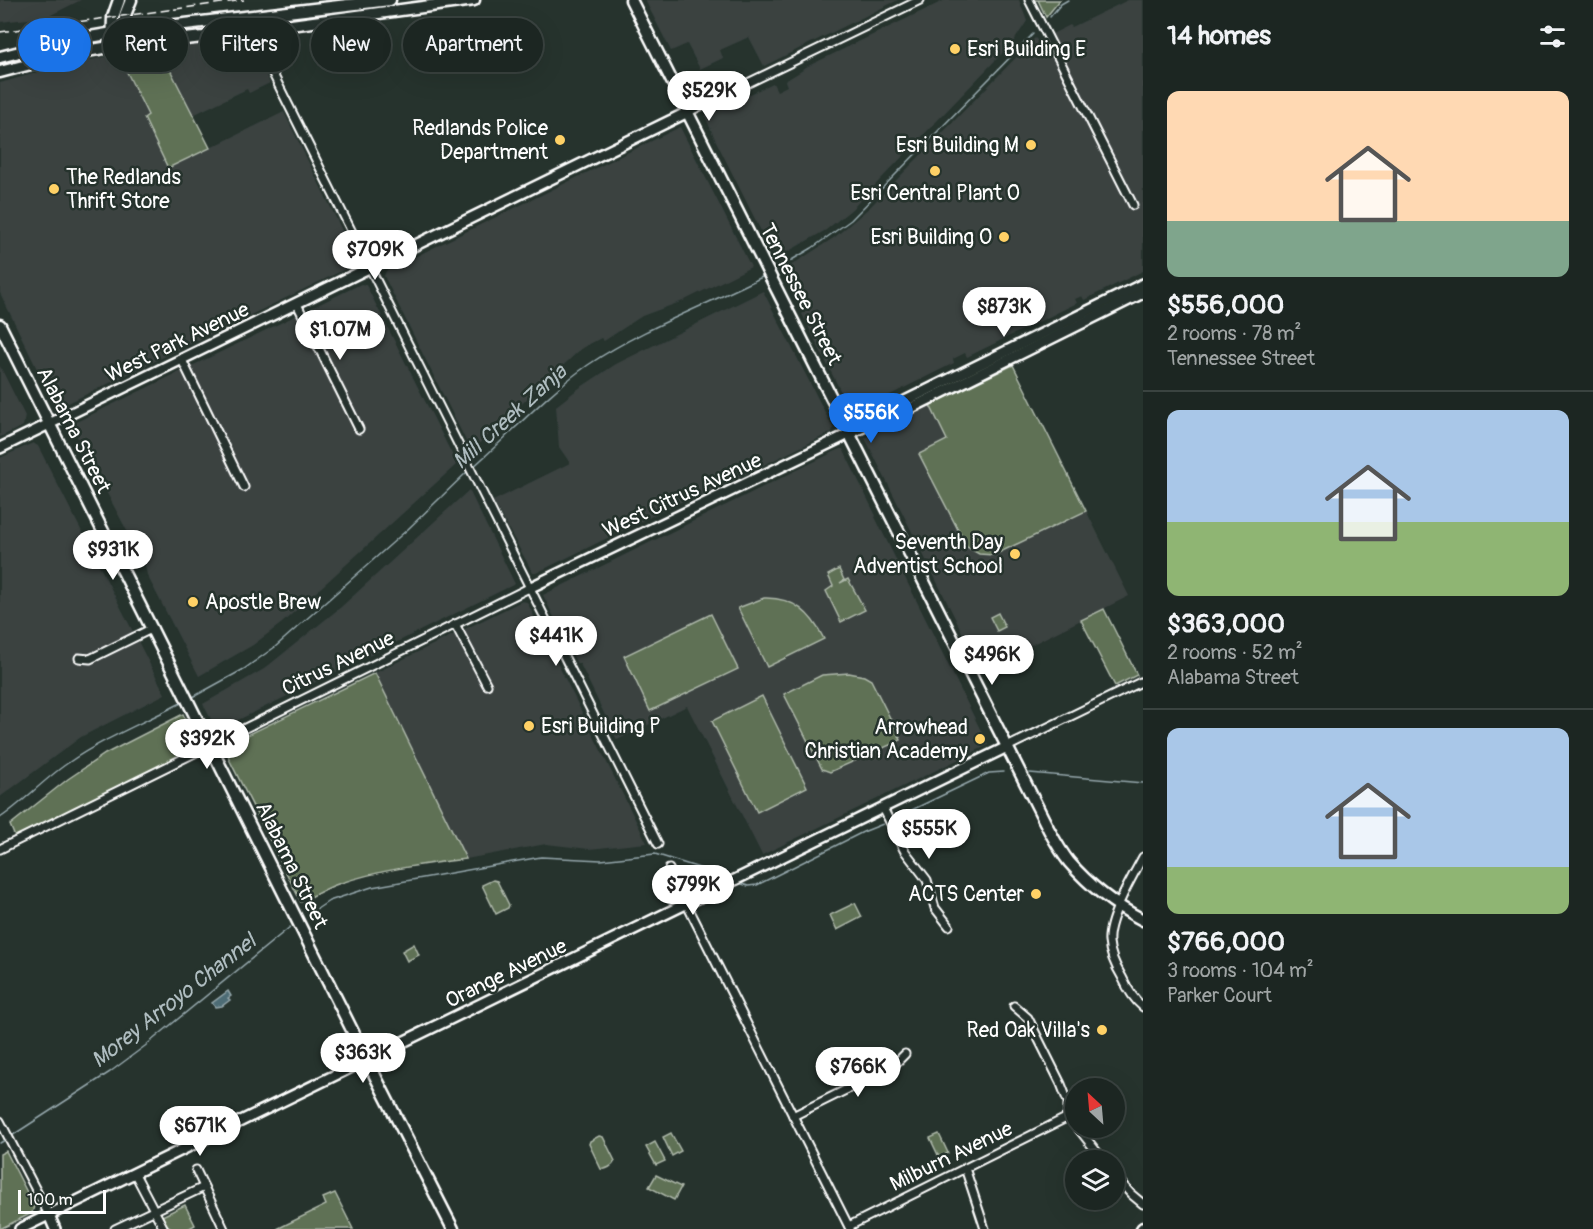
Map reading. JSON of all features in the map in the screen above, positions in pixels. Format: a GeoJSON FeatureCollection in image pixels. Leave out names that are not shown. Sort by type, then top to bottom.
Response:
{"type":"FeatureCollection","features":[{"type":"Feature","properties":{"kind":"main road"},"geometry":{"type":"LineString","coordinates":[[113,18],[119,0]]}},
{"type":"Feature","properties":{"kind":"main road"},"geometry":{"type":"LineString","coordinates":[[125,18],[131,0]]}},
{"type":"Feature","properties":{"kind":"main road"},"geometry":{"type":"LineString","coordinates":[[245,18],[390,0]]}},
{"type":"Feature","properties":{"kind":"main road"},"geometry":{"type":"LineString","coordinates":[[299,23],[474,0]]}},
{"type":"Feature","properties":{"kind":"main road","name":"Tennessee Street"},"geometry":{"type":"LineString","coordinates":[[631,0],[1049,830],[1069,861],[1093,885],[1119,906],[1143,920]]}},
{"type":"Feature","properties":{"kind":"main road"},"geometry":{"type":"LineString","coordinates":[[0,57],[55,43],[103,35]]}},
{"type":"Feature","properties":{"kind":"main road"},"geometry":{"type":"LineString","coordinates":[[0,72],[69,54],[103,48]]}},
{"type":"Feature","properties":{"kind":"main road","name":"Alabama Street"},"geometry":{"type":"LineString","coordinates":[[0,325],[453,1229]]}},
{"type":"Feature","properties":{"kind":"street","name":"West Park Avenue"},"geometry":{"type":"LineString","coordinates":[[0,448],[920,0]]}},
{"type":"Feature","properties":{"kind":"street"},"geometry":{"type":"LineString","coordinates":[[1029,0],[1132,205]]}},
{"type":"Feature","properties":{"kind":"street"},"geometry":{"type":"LineString","coordinates":[[272,72],[658,844]]}},
{"type":"Feature","properties":{"kind":"street"},"geometry":{"type":"LineString","coordinates":[[882,418],[897,405],[1143,284]]}},
{"type":"Feature","properties":{"kind":"street"},"geometry":{"type":"LineString","coordinates":[[882,418],[897,415],[1143,293]]}},
{"type":"Feature","properties":{"kind":"street"},"geometry":{"type":"LineString","coordinates":[[297,304],[359,429]]}},
{"type":"Feature","properties":{"kind":"street"},"geometry":{"type":"LineString","coordinates":[[182,360],[244,487]]}},
{"type":"Feature","properties":{"kind":"street","name":"West Citrus Avenue"},"geometry":{"type":"LineString","coordinates":[[529,588],[882,418]]}},
{"type":"Feature","properties":{"kind":"street","name":"Citrus Avenue"},"geometry":{"type":"LineString","coordinates":[[0,849],[529,588]]}},
{"type":"Feature","properties":{"kind":"street"},"geometry":{"type":"LineString","coordinates":[[455,624],[487,685]]}},
{"type":"Feature","properties":{"kind":"street"},"geometry":{"type":"LineString","coordinates":[[79,658],[90,659],[153,628]]}},
{"type":"Feature","properties":{"kind":"street"},"geometry":{"type":"LineString","coordinates":[[1007,747],[1143,681]]}},
{"type":"Feature","properties":{"kind":"street","name":"Orange Avenue"},"geometry":{"type":"LineString","coordinates":[[20,1229],[1007,747]]}},
{"type":"Feature","properties":{"kind":"street"},"geometry":{"type":"LineString","coordinates":[[883,808],[904,850],[927,880],[935,908],[949,926]]}},
{"type":"Feature","properties":{"kind":"street"},"geometry":{"type":"LineString","coordinates":[[1143,857],[1119,906],[1109,937],[1109,945],[1128,989],[1143,1007]]}},
{"type":"Feature","properties":{"kind":"street"},"geometry":{"type":"LineString","coordinates":[[669,869],[850,1227]]}},
{"type":"Feature","properties":{"kind":"street"},"geometry":{"type":"LineString","coordinates":[[1014,1006],[1028,1018],[1065,1093]]}},
{"type":"Feature","properties":{"kind":"street"},"geometry":{"type":"LineString","coordinates":[[793,1116],[892,1067],[905,1054]]}},
{"type":"Feature","properties":{"kind":"street","name":"Milburn Avenue"},"geometry":{"type":"LineString","coordinates":[[850,1227],[1065,1118]]}},
{"type":"Feature","properties":{"kind":"street"},"geometry":{"type":"LineString","coordinates":[[0,1121],[55,1229]]}},
{"type":"Feature","properties":{"kind":"street"},"geometry":{"type":"LineString","coordinates":[[1086,1138],[1095,1150]]}},
{"type":"Feature","properties":{"kind":"street"},"geometry":{"type":"LineString","coordinates":[[965,1168],[986,1229]]}},
{"type":"Feature","properties":{"kind":"street"},"geometry":{"type":"LineString","coordinates":[[196,1170],[224,1229]]}},
{"type":"Feature","properties":{"kind":"street"},"geometry":{"type":"LineString","coordinates":[[135,1173],[164,1229]]}},
{"type":"Feature","properties":{"kind":"street"},"geometry":{"type":"LineString","coordinates":[[115,1229],[204,1187]]}},
{"type":"Feature","properties":{"kind":"street"},"geometry":{"type":"LineString","coordinates":[[1125,1187],[1143,1204]]}},
{"type":"Feature","properties":{"kind":"shaded area"},"geometry":{"type":"Polygon","coordinates":[[[0,0],[81,0],[47,17],[18,18],[18,20],[0,22],[0,0]]]}},
{"type":"Feature","properties":{"kind":"shaded area"},"geometry":{"type":"Polygon","coordinates":[[[645,0],[898,0],[764,66],[749,37],[720,50],[723,58],[700,69],[687,44],[671,51],[645,0]]]}},
{"type":"Feature","properties":{"kind":"shaded area"},"geometry":{"type":"Polygon","coordinates":[[[945,0],[1019,0],[1027,21],[1014,41],[852,209],[826,230],[775,259],[705,116],[773,83],[777,91],[787,86],[785,81],[802,69],[945,0]]]}},
{"type":"Feature","properties":{"kind":"shaded area"},"geometry":{"type":"Polygon","coordinates":[[[1128,0],[1143,0],[1143,271],[1084,300],[1082,296],[1075,299],[1077,303],[967,357],[965,353],[953,359],[954,363],[852,414],[802,314],[805,312],[795,292],[801,288],[795,277],[789,279],[784,270],[835,237],[870,207],[1035,38],[1038,41],[1128,0]]]}},
{"type":"Feature","properties":{"kind":"shaded area"},"geometry":{"type":"Polygon","coordinates":[[[200,43],[200,72],[264,72],[270,83],[249,93],[247,89],[193,115],[171,72],[188,72],[188,45],[200,43]]]}},
{"type":"Feature","properties":{"kind":"shaded area"},"geometry":{"type":"Polygon","coordinates":[[[103,57],[103,72],[127,72],[149,115],[144,118],[169,168],[284,112],[358,263],[60,407],[55,406],[0,293],[0,83],[39,72],[91,72],[91,60],[103,57]]]}},
{"type":"Feature","properties":{"kind":"shaded area"},"geometry":{"type":"Polygon","coordinates":[[[680,127],[751,267],[683,301],[642,316],[604,341],[601,338],[582,348],[471,451],[384,276],[386,271],[680,127]]]}},
{"type":"Feature","properties":{"kind":"shaded area"},"geometry":{"type":"Polygon","coordinates":[[[361,284],[366,285],[457,464],[282,623],[253,645],[199,676],[147,575],[145,565],[72,427],[74,423],[361,284]]]}},
{"type":"Feature","properties":{"kind":"shaded area"},"geometry":{"type":"Polygon","coordinates":[[[763,291],[833,428],[832,432],[533,573],[493,501],[570,463],[559,447],[556,406],[616,364],[763,291]]]}},
{"type":"Feature","properties":{"kind":"shaded area","name":"Seventh Day Adventist School"},"geometry":{"type":"Polygon","coordinates":[[[1013,365],[1129,596],[981,670],[865,438],[1013,365]]]}},
{"type":"Feature","properties":{"kind":"shaded area"},"geometry":{"type":"Polygon","coordinates":[[[0,366],[25,416],[23,426],[0,437],[0,366]]]}},
{"type":"Feature","properties":{"kind":"shaded area"},"geometry":{"type":"Polygon","coordinates":[[[33,443],[38,446],[165,694],[81,737],[0,797],[0,458],[33,443]]]}},
{"type":"Feature","properties":{"kind":"shaded area"},"geometry":{"type":"Polygon","coordinates":[[[843,449],[988,745],[762,855],[687,706],[617,740],[543,595],[843,449]]]}},
{"type":"Feature","properties":{"kind":"shaded area"},"geometry":{"type":"Polygon","coordinates":[[[469,490],[515,584],[220,729],[215,727],[203,704],[264,669],[341,607],[469,490]]]}},
{"type":"Feature","properties":{"kind":"shaded area"},"geometry":{"type":"Polygon","coordinates":[[[522,601],[527,602],[647,843],[589,849],[546,844],[466,859],[375,673],[522,601]]]}},
{"type":"Feature","properties":{"kind":"green space"},"geometry":{"type":"Polygon","coordinates":[[[1038,0],[1060,0],[1046,17],[1038,0]]]}},
{"type":"Feature","properties":{"kind":"green space"},"geometry":{"type":"Polygon","coordinates":[[[127,72],[171,72],[210,148],[168,168],[144,118],[148,115],[127,72]]]}},
{"type":"Feature","properties":{"kind":"green space"},"geometry":{"type":"Polygon","coordinates":[[[1013,365],[1086,511],[994,555],[979,554],[967,547],[919,454],[947,440],[930,405],[1013,365]]]}},
{"type":"Feature","properties":{"kind":"green space"},"geometry":{"type":"Polygon","coordinates":[[[839,569],[844,580],[840,583],[848,579],[865,610],[841,622],[826,591],[833,586],[828,575],[839,569]]]}},
{"type":"Feature","properties":{"kind":"green space"},"geometry":{"type":"Polygon","coordinates":[[[764,598],[784,600],[800,608],[813,621],[824,639],[767,667],[738,608],[764,598]]]}},
{"type":"Feature","properties":{"kind":"green space"},"geometry":{"type":"Polygon","coordinates":[[[1104,609],[1137,675],[1115,686],[1081,620],[1104,609]]]}},
{"type":"Feature","properties":{"kind":"green space"},"geometry":{"type":"Polygon","coordinates":[[[998,613],[1005,627],[997,631],[990,617],[998,613]]]}},
{"type":"Feature","properties":{"kind":"green space"},"geometry":{"type":"Polygon","coordinates":[[[711,614],[738,669],[650,711],[624,656],[711,614]]]}},
{"type":"Feature","properties":{"kind":"green space"},"geometry":{"type":"Polygon","coordinates":[[[375,673],[466,859],[417,865],[369,875],[333,886],[301,902],[229,759],[227,745],[375,673]]]}},
{"type":"Feature","properties":{"kind":"green space"},"geometry":{"type":"Polygon","coordinates":[[[849,673],[871,680],[901,740],[830,772],[822,769],[784,694],[822,675],[849,673]]]}},
{"type":"Feature","properties":{"kind":"green space"},"geometry":{"type":"Polygon","coordinates":[[[762,696],[807,787],[757,812],[712,721],[762,696]]]}},
{"type":"Feature","properties":{"kind":"green space"},"geometry":{"type":"Polygon","coordinates":[[[183,714],[197,744],[171,762],[15,837],[10,825],[68,779],[105,754],[183,714]]]}},
{"type":"Feature","properties":{"kind":"green space"},"geometry":{"type":"Polygon","coordinates":[[[493,880],[497,881],[509,905],[508,908],[496,914],[482,885],[493,880]]]}},
{"type":"Feature","properties":{"kind":"green space"},"geometry":{"type":"Polygon","coordinates":[[[855,903],[862,917],[837,930],[830,915],[855,903]]]}},
{"type":"Feature","properties":{"kind":"green space"},"geometry":{"type":"Polygon","coordinates":[[[414,944],[419,955],[407,961],[402,951],[414,944]]]}},
{"type":"Feature","properties":{"kind":"green space"},"geometry":{"type":"Polygon","coordinates":[[[671,1133],[681,1151],[672,1156],[663,1137],[671,1133]]]}},
{"type":"Feature","properties":{"kind":"green space"},"geometry":{"type":"Polygon","coordinates":[[[939,1134],[948,1153],[939,1157],[930,1138],[939,1134]]]}},
{"type":"Feature","properties":{"kind":"green space"},"geometry":{"type":"Polygon","coordinates":[[[599,1136],[603,1137],[615,1161],[605,1169],[601,1169],[589,1144],[599,1136]]]}},
{"type":"Feature","properties":{"kind":"green space"},"geometry":{"type":"Polygon","coordinates":[[[655,1142],[665,1161],[656,1165],[646,1147],[655,1142]]]}},
{"type":"Feature","properties":{"kind":"green space"},"geometry":{"type":"Polygon","coordinates":[[[6,1151],[34,1206],[32,1213],[0,1229],[0,1154],[6,1151]]]}},
{"type":"Feature","properties":{"kind":"green space"},"geometry":{"type":"Polygon","coordinates":[[[656,1175],[681,1187],[674,1200],[649,1187],[656,1175]]]}},
{"type":"Feature","properties":{"kind":"green space"},"geometry":{"type":"Polygon","coordinates":[[[335,1193],[353,1229],[277,1229],[326,1205],[323,1198],[335,1193]]]}},
{"type":"Feature","properties":{"kind":"green space"},"geometry":{"type":"Polygon","coordinates":[[[185,1205],[195,1225],[188,1229],[171,1229],[160,1217],[185,1205]]]}},
{"type":"Feature","properties":{"kind":"water"},"geometry":{"type":"Polygon","coordinates":[[[228,991],[231,996],[228,998],[230,1000],[222,1006],[215,1007],[212,1003],[228,991]]]}},
{"type":"Feature","properties":{"kind":"waterway","name":"Mill Creek Zanja"},"geometry":{"type":"LineString","coordinates":[[1050,17],[1061,4],[1068,0]]}},
{"type":"Feature","properties":{"kind":"waterway","name":"Mill Creek Zanja"},"geometry":{"type":"LineString","coordinates":[[773,271],[812,248],[851,220],[1033,34]]}},
{"type":"Feature","properties":{"kind":"waterway","name":"Mill Creek Zanja"},"geometry":{"type":"LineString","coordinates":[[472,468],[543,401],[588,365],[652,328],[764,276]]}},
{"type":"Feature","properties":{"kind":"waterway","name":"Mill Creek Zanja"},"geometry":{"type":"LineString","coordinates":[[193,697],[244,669],[275,647],[408,529],[468,471]]}},
{"type":"Feature","properties":{"kind":"waterway","name":"Mill Creek Zanja"},"geometry":{"type":"LineString","coordinates":[[0,818],[59,769],[82,754],[183,702]]}},
{"type":"Feature","properties":{"kind":"waterway","name":"Morey Arroyo Channel"},"geometry":{"type":"LineString","coordinates":[[895,818],[989,773],[1004,772]]}},
{"type":"Feature","properties":{"kind":"waterway","name":"Morey Arroyo Channel"},"geometry":{"type":"LineString","coordinates":[[1030,773],[1143,783]]}},
{"type":"Feature","properties":{"kind":"waterway","name":"Morey Arroyo Channel"},"geometry":{"type":"LineString","coordinates":[[742,884],[757,885],[883,824]]}},
{"type":"Feature","properties":{"kind":"waterway","name":"Morey Arroyo Channel"},"geometry":{"type":"LineString","coordinates":[[308,915],[329,901],[372,887],[541,857],[601,860],[655,854],[731,878]]}},
{"type":"Feature","properties":{"kind":"waterway","name":"Morey Arroyo Channel"},"geometry":{"type":"LineString","coordinates":[[13,1135],[110,1072],[145,1046],[290,927]]}},
{"type":"Feature","properties":{"kind":"waterway","name":"Morey Arroyo Channel"},"geometry":{"type":"LineString","coordinates":[[0,1143],[5,1140]]}},
{"type":"Feature","properties":{"kind":"railway"},"geometry":{"type":"LineString","coordinates":[[0,32],[244,0]]}},
{"type":"Feature","properties":{"kind":"place","name":"Esri Building E"},"geometry":{"type":"Point","coordinates":[955,49]}},
{"type":"Feature","properties":{"kind":"place","name":"Redlands Police Department"},"geometry":{"type":"Point","coordinates":[560,140]}},
{"type":"Feature","properties":{"kind":"place","name":"Esri Building M"},"geometry":{"type":"Point","coordinates":[1031,145]}},
{"type":"Feature","properties":{"kind":"place","name":"Esri Central Plant O"},"geometry":{"type":"Point","coordinates":[935,171]}},
{"type":"Feature","properties":{"kind":"place","name":"The Redlands Thrift Store"},"geometry":{"type":"Point","coordinates":[54,189]}},
{"type":"Feature","properties":{"kind":"place","name":"Esri Building O"},"geometry":{"type":"Point","coordinates":[1004,237]}},
{"type":"Feature","properties":{"kind":"place","name":"Seventh Day Adventist School"},"geometry":{"type":"Point","coordinates":[1015,554]}},
{"type":"Feature","properties":{"kind":"place","name":"Apostle Brew"},"geometry":{"type":"Point","coordinates":[193,602]}},
{"type":"Feature","properties":{"kind":"place","name":"Esri Building P"},"geometry":{"type":"Point","coordinates":[529,726]}},
{"type":"Feature","properties":{"kind":"place","name":"Arrowhead Christian Academy"},"geometry":{"type":"Point","coordinates":[980,739]}},
{"type":"Feature","properties":{"kind":"place","name":"ACTS Center"},"geometry":{"type":"Point","coordinates":[1036,894]}},
{"type":"Feature","properties":{"kind":"place","name":"Red Oak Villa's"},"geometry":{"type":"Point","coordinates":[1102,1030]}}]}
